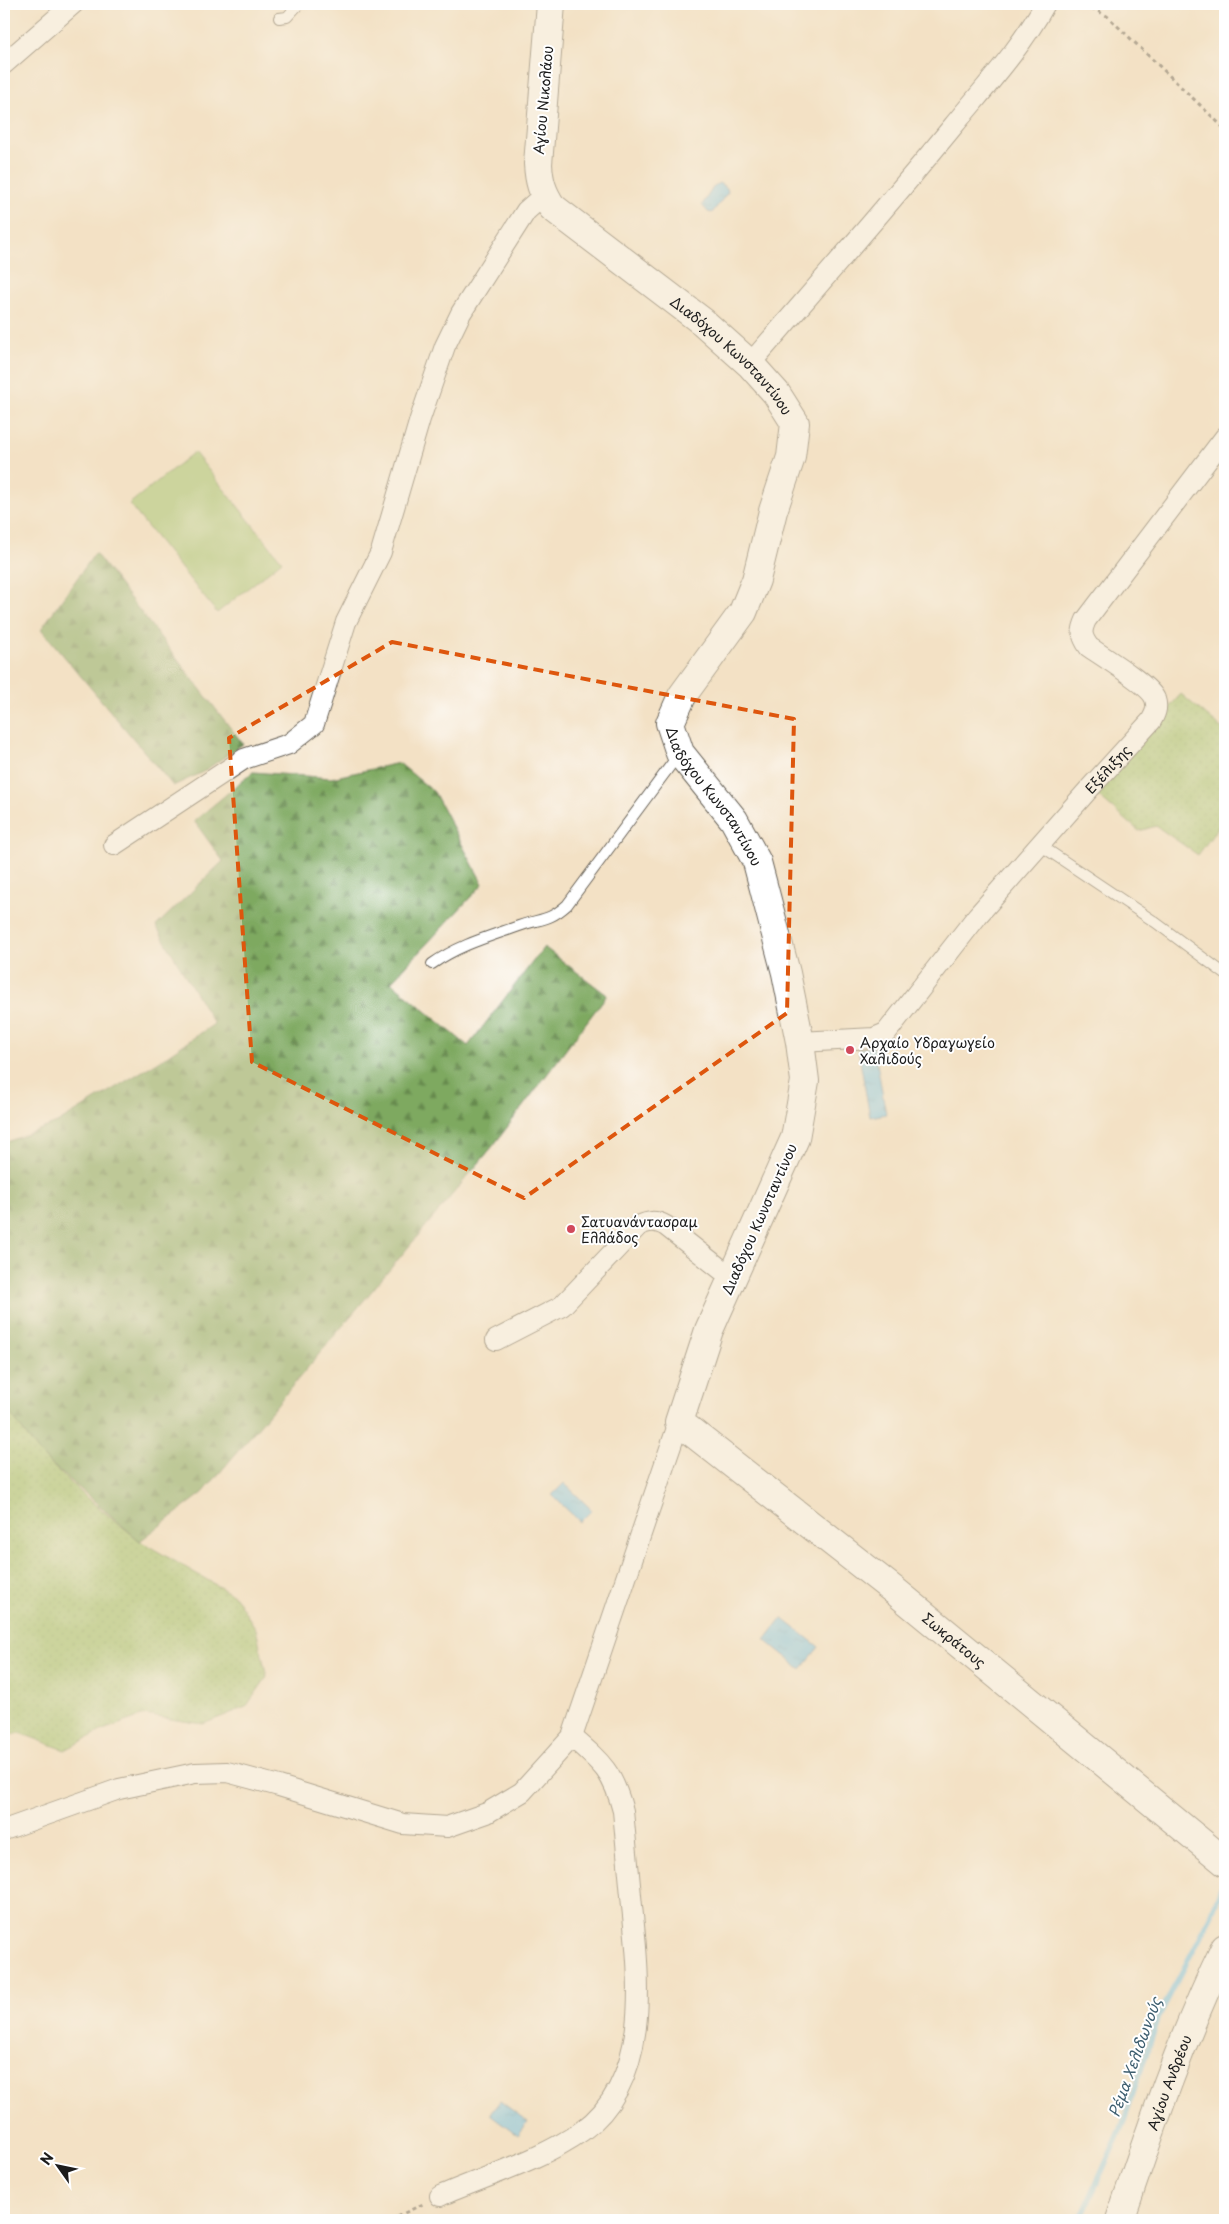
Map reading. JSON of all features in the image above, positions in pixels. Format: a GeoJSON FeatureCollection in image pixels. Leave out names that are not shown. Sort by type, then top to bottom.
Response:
{"type":"FeatureCollection","features":[{"type":"Feature","properties":{"kind":"street"},"geometry":{"type":"LineString","coordinates":[[4,64],[73,4]]}},
{"type":"Feature","properties":{"kind":"street","name":"Αγίου Νικολάου"},"geometry":{"type":"LineString","coordinates":[[544,195],[539,182],[538,164],[551,4]]}},
{"type":"Feature","properties":{"kind":"street"},"geometry":{"type":"LineString","coordinates":[[750,364],[936,147],[1037,20],[1045,4]]}},
{"type":"Feature","properties":{"kind":"street"},"geometry":{"type":"LineString","coordinates":[[114,844],[244,759],[289,744],[314,724],[346,622],[381,552],[420,419],[445,346],[461,313],[526,211],[544,195]]}},
{"type":"Feature","properties":{"kind":"street","name":"Διαδόχου Κωνσταντίνου"},"geometry":{"type":"LineString","coordinates":[[544,195],[552,207],[703,322],[750,364],[776,393],[795,423],[791,457],[773,511],[756,580],[742,612],[682,696],[670,723],[680,753],[734,820],[757,862],[786,974],[800,1042],[805,1082],[795,1138],[709,1330],[679,1422]]}},
{"type":"Feature","properties":{"kind":"street","name":"Εξέλιξης"},"geometry":{"type":"LineString","coordinates":[[800,1042],[874,1038],[886,1033],[978,915],[1151,721],[1156,711],[1155,699],[1148,689],[1089,647],[1082,638],[1082,630],[1086,620],[1225,438]]}},
{"type":"Feature","properties":{"kind":"street"},"geometry":{"type":"LineString","coordinates":[[496,1340],[562,1306],[638,1226],[648,1222],[658,1222],[666,1226],[732,1278]]}},
{"type":"Feature","properties":{"kind":"street"},"geometry":{"type":"LineString","coordinates":[[4,1830],[119,1789],[195,1773],[227,1772],[403,1824],[447,1827],[487,1813],[522,1792],[572,1737],[679,1422]]}},
{"type":"Feature","properties":{"kind":"street","name":"Σωκράτους"},"geometry":{"type":"LineString","coordinates":[[679,1422],[895,1592],[1225,1862]]}},
{"type":"Feature","properties":{"kind":"street"},"geometry":{"type":"LineString","coordinates":[[440,2196],[558,2146],[581,2131],[604,2112],[619,2089],[630,2059],[636,2023],[638,1979],[623,1811],[616,1787],[607,1771],[572,1737]]}},
{"type":"Feature","properties":{"kind":"street","name":"Αγίου Ανδρέου"},"geometry":{"type":"LineString","coordinates":[[1120,2220],[1156,2113],[1199,2002],[1225,1948]]}},
{"type":"Feature","properties":{"kind":"lane"},"geometry":{"type":"LineString","coordinates":[[279,18],[287,17],[299,4]]}},
{"type":"Feature","properties":{"kind":"lane"},"geometry":{"type":"LineString","coordinates":[[432,964],[451,951],[468,943],[521,926],[547,920],[557,914],[567,904],[680,753]]}},
{"type":"Feature","properties":{"kind":"lane"},"geometry":{"type":"LineString","coordinates":[[1040,845],[1155,922],[1225,974]]}},
{"type":"Feature","properties":{"kind":"path"},"geometry":{"type":"LineString","coordinates":[[1084,4],[1106,16],[1225,129]]}},
{"type":"Feature","properties":{"kind":"path"},"geometry":{"type":"LineString","coordinates":[[390,2220],[394,2216],[440,2196]]}},
{"type":"Feature","properties":{"kind":"highlighted area"},"geometry":{"type":"Polygon","coordinates":[[[392,642],[794,719],[787,1013],[524,1198],[252,1062],[229,738],[392,642]]]}},
{"type":"Feature","properties":{"kind":"green space"},"geometry":{"type":"Polygon","coordinates":[[[194,452],[282,561],[217,613],[129,504],[194,452]]]}},
{"type":"Feature","properties":{"kind":"green space"},"geometry":{"type":"Polygon","coordinates":[[[95,553],[243,744],[203,772],[173,786],[41,629],[95,553]]]}},
{"type":"Feature","properties":{"kind":"green space"},"geometry":{"type":"Polygon","coordinates":[[[1181,694],[1225,731],[1225,818],[1198,855],[1156,826],[1139,831],[1093,792],[1181,694]]]}},
{"type":"Feature","properties":{"kind":"green space"},"geometry":{"type":"Polygon","coordinates":[[[399,763],[434,792],[483,884],[391,982],[468,1046],[544,947],[607,995],[493,1146],[203,1493],[140,1541],[41,1455],[7,1409],[4,1401],[4,1143],[57,1123],[159,1061],[214,1024],[156,926],[223,861],[194,821],[253,772],[331,778],[399,763]]]}},
{"type":"Feature","properties":{"kind":"green space"},"geometry":{"type":"Polygon","coordinates":[[[4,1401],[7,1409],[41,1455],[87,1498],[140,1541],[235,1596],[256,1629],[267,1677],[246,1707],[203,1724],[144,1715],[103,1730],[65,1750],[20,1733],[4,1737],[4,1401]]]}},
{"type":"Feature","properties":{"kind":"water"},"geometry":{"type":"Polygon","coordinates":[[[719,183],[727,188],[728,192],[712,213],[708,212],[702,205],[714,186],[719,183]]]}},
{"type":"Feature","properties":{"kind":"water"},"geometry":{"type":"Polygon","coordinates":[[[874,1046],[886,1114],[870,1117],[858,1049],[874,1046]]]}},
{"type":"Feature","properties":{"kind":"water"},"geometry":{"type":"Polygon","coordinates":[[[564,1483],[592,1510],[580,1522],[552,1495],[564,1483]]]}},
{"type":"Feature","properties":{"kind":"water"},"geometry":{"type":"Polygon","coordinates":[[[782,1618],[819,1647],[801,1669],[765,1640],[782,1618]]]}},
{"type":"Feature","properties":{"kind":"water"},"geometry":{"type":"Polygon","coordinates":[[[500,2101],[528,2122],[518,2135],[490,2114],[500,2101]]]}},
{"type":"Feature","properties":{"kind":"waterway","name":"Ρέμα Χελιδωνούς"},"geometry":{"type":"LineString","coordinates":[[1080,2220],[1121,2129],[1159,2016],[1211,1916],[1225,1876]]}},
{"type":"Feature","properties":{"kind":"place","name":"Αρχαίο Υδραγωγείο Χαλιδούς"},"geometry":{"type":"Point","coordinates":[850,1050]}},
{"type":"Feature","properties":{"kind":"place","name":"Σατυανάντασραμ Ελλάδος"},"geometry":{"type":"Point","coordinates":[571,1229]}}]}
